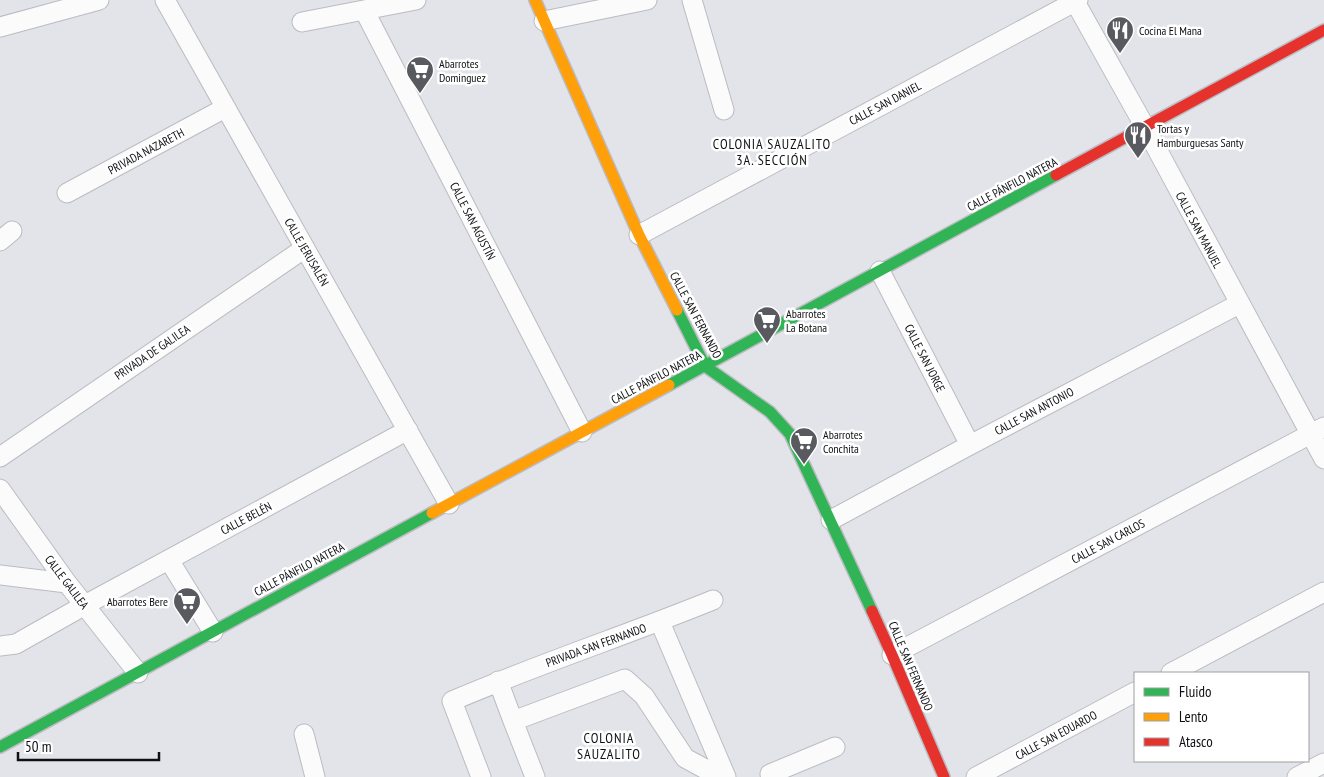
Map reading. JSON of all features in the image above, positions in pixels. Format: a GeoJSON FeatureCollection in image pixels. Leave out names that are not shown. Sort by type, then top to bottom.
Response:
{"type":"FeatureCollection","features":[{"type":"Feature","properties":{"kind":"main road","name":"CALLE SAN FERNANDO"},"geometry":{"type":"LineString","coordinates":[[535,0],[639,235],[705,366],[770,412],[790,434],[892,655],[944,777]]}},
{"type":"Feature","properties":{"kind":"main road","name":"CALLE PÁNFILO NATERA"},"geometry":{"type":"LineString","coordinates":[[0,747],[1324,30]]}},
{"type":"Feature","properties":{"kind":"street"},"geometry":{"type":"LineString","coordinates":[[0,27],[99,0]]}},
{"type":"Feature","properties":{"kind":"street","name":"CALLE JERUSALÉN"},"geometry":{"type":"LineString","coordinates":[[165,0],[449,504]]}},
{"type":"Feature","properties":{"kind":"street"},"geometry":{"type":"LineString","coordinates":[[302,22],[416,0]]}},
{"type":"Feature","properties":{"kind":"street"},"geometry":{"type":"LineString","coordinates":[[544,22],[647,0]]}},
{"type":"Feature","properties":{"kind":"street"},"geometry":{"type":"LineString","coordinates":[[692,0],[724,110]]}},
{"type":"Feature","properties":{"kind":"street","name":"CALLE SAN MANUEL"},"geometry":{"type":"LineString","coordinates":[[1076,1],[1239,304],[1317,431],[1324,460]]}},
{"type":"Feature","properties":{"kind":"street","name":"CALLE SAN DANIEL"},"geometry":{"type":"LineString","coordinates":[[639,235],[1076,1]]}},
{"type":"Feature","properties":{"kind":"street","name":"CALLE SAN AGUSTÍN"},"geometry":{"type":"LineString","coordinates":[[364,10],[582,432]]}},
{"type":"Feature","properties":{"kind":"street","name":"PRIVADA NAZARETH"},"geometry":{"type":"LineString","coordinates":[[67,193],[225,108]]}},
{"type":"Feature","properties":{"kind":"street","name":"PRIVADA DE GALILEA"},"geometry":{"type":"LineString","coordinates":[[0,457],[305,248]]}},
{"type":"Feature","properties":{"kind":"street","name":"CALLE SAN JORGE"},"geometry":{"type":"LineString","coordinates":[[880,271],[970,445]]}},
{"type":"Feature","properties":{"kind":"street","name":"CALLE SAN ANTONIO"},"geometry":{"type":"LineString","coordinates":[[831,520],[1239,304]]}},
{"type":"Feature","properties":{"kind":"street","name":"CALLE BELÉN"},"geometry":{"type":"LineString","coordinates":[[0,646],[16,644],[408,430]]}},
{"type":"Feature","properties":{"kind":"street","name":"CALLE SAN CARLOS"},"geometry":{"type":"LineString","coordinates":[[892,655],[1317,431]]}},
{"type":"Feature","properties":{"kind":"street","name":"CALLE GALILEA"},"geometry":{"type":"LineString","coordinates":[[0,489],[67,583],[138,673]]}},
{"type":"Feature","properties":{"kind":"street"},"geometry":{"type":"LineString","coordinates":[[170,560],[213,632]]}},
{"type":"Feature","properties":{"kind":"street"},"geometry":{"type":"LineString","coordinates":[[0,575],[67,583]]}},
{"type":"Feature","properties":{"kind":"street"},"geometry":{"type":"LineString","coordinates":[[1173,672],[1324,592]]}},
{"type":"Feature","properties":{"kind":"street"},"geometry":{"type":"LineString","coordinates":[[660,622],[713,600]]}},
{"type":"Feature","properties":{"kind":"street","name":"PRIVADA SAN FERNANDO"},"geometry":{"type":"LineString","coordinates":[[481,777],[452,701],[498,681],[660,622],[726,777]]}},
{"type":"Feature","properties":{"kind":"street"},"geometry":{"type":"LineString","coordinates":[[513,721],[625,679],[644,696],[685,758],[720,777]]}},
{"type":"Feature","properties":{"kind":"street"},"geometry":{"type":"LineString","coordinates":[[498,681],[535,777]]}},
{"type":"Feature","properties":{"kind":"street","name":"CALLE SAN EDUARDO"},"geometry":{"type":"LineString","coordinates":[[976,777],[1134,693]]}},
{"type":"Feature","properties":{"kind":"street"},"geometry":{"type":"LineString","coordinates":[[304,734],[315,777]]}},
{"type":"Feature","properties":{"kind":"street"},"geometry":{"type":"LineString","coordinates":[[771,777],[770,774],[835,747]]}},
{"type":"Feature","properties":{"kind":"street"},"geometry":{"type":"LineString","coordinates":[[1297,777],[1324,763]]}},
{"type":"Feature","properties":{"kind":"traffic: fast"},"geometry":{"type":"LineString","coordinates":[[669,385],[1056,175]]}},
{"type":"Feature","properties":{"kind":"traffic: fast"},"geometry":{"type":"LineString","coordinates":[[677,310],[705,366],[770,412],[790,434],[872,611]]}},
{"type":"Feature","properties":{"kind":"traffic: fast"},"geometry":{"type":"LineString","coordinates":[[0,747],[432,513]]}},
{"type":"Feature","properties":{"kind":"traffic: slow"},"geometry":{"type":"LineString","coordinates":[[535,0],[639,235],[677,310]]}},
{"type":"Feature","properties":{"kind":"traffic: slow"},"geometry":{"type":"LineString","coordinates":[[432,513],[669,385]]}},
{"type":"Feature","properties":{"kind":"traffic: jam"},"geometry":{"type":"LineString","coordinates":[[1056,175],[1324,30]]}},
{"type":"Feature","properties":{"kind":"traffic: jam"},"geometry":{"type":"LineString","coordinates":[[872,611],[944,777]]}},
{"type":"Feature","properties":{"kind":"place","name":"Cocina El Mana"},"geometry":{"type":"Point","coordinates":[1120,54]}},
{"type":"Feature","properties":{"kind":"place","name":"Abarrotes Dominguez"},"geometry":{"type":"Point","coordinates":[420,94]}},
{"type":"Feature","properties":{"kind":"place","name":"Tortas y Hamburguesas Santy"},"geometry":{"type":"Point","coordinates":[1138,159]}},
{"type":"Feature","properties":{"kind":"place","name":"Abarrotes La Botana"},"geometry":{"type":"Point","coordinates":[767,344]}},
{"type":"Feature","properties":{"kind":"place","name":"Abarrotes Conchita"},"geometry":{"type":"Point","coordinates":[804,465]}},
{"type":"Feature","properties":{"kind":"place","name":"Abarrotes Bere"},"geometry":{"type":"Point","coordinates":[187,625]}},
{"type":"Feature","properties":{"kind":"district","name":"COLONIA SAUZALITO 3A. SECCIÓN"},"geometry":{"type":"Point","coordinates":[772,152]}},
{"type":"Feature","properties":{"kind":"district","name":"COLONIA SAUZALITO"},"geometry":{"type":"Point","coordinates":[609,746]}}]}
